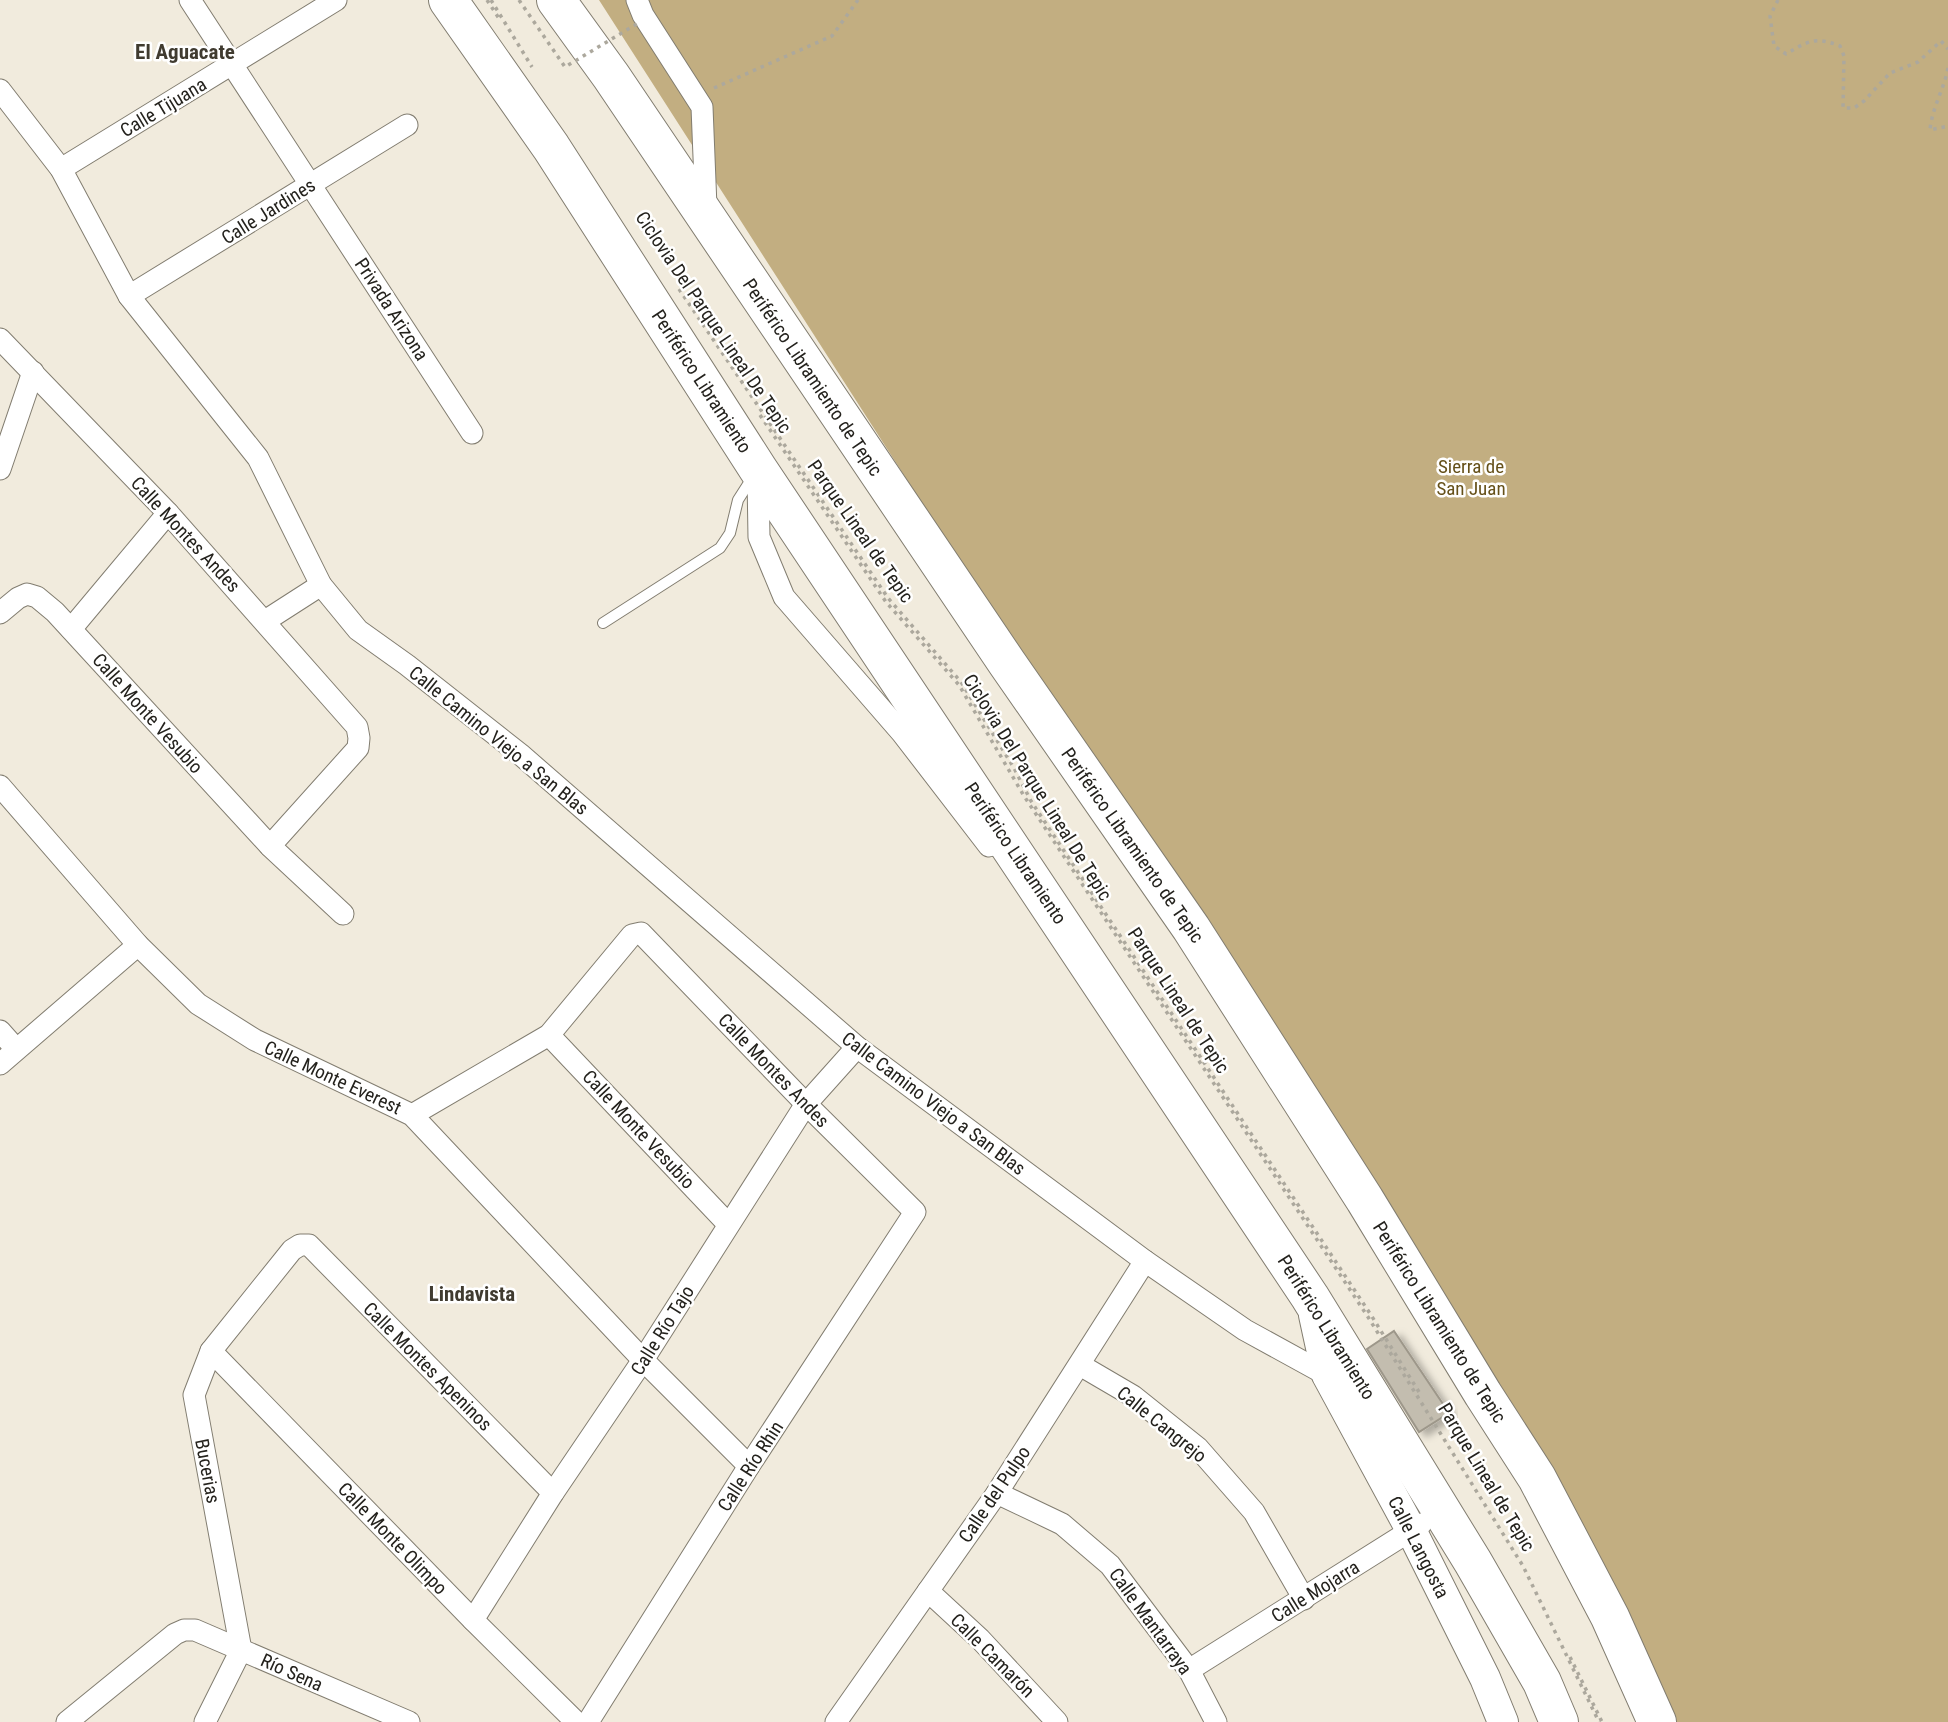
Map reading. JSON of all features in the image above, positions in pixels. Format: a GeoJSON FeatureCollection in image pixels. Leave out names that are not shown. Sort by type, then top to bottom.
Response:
{"type":"FeatureCollection","features":[{"type":"Feature","properties":{"kind":"highway","name":"Periférico Libramiento"},"geometry":{"type":"LineString","coordinates":[[448,0],[551,147],[758,468],[1310,1297],[1426,1521],[1542,1682],[1559,1722]]}},
{"type":"Feature","properties":{"kind":"highway","name":"Periférico Libramiento de Tepic"},"geometry":{"type":"LineString","coordinates":[[556,0],[611,76],[1015,675],[1191,928],[1537,1478],[1610,1617],[1657,1722]]}},
{"type":"Feature","properties":{"kind":"street","name":"Privada Arizona"},"geometry":{"type":"LineString","coordinates":[[190,0],[472,433]]}},
{"type":"Feature","properties":{"kind":"street","name":"Calle Tijuana"},"geometry":{"type":"LineString","coordinates":[[61,169],[336,0]]}},
{"type":"Feature","properties":{"kind":"street"},"geometry":{"type":"LineString","coordinates":[[637,0],[643,15],[702,107],[707,220]]}},
{"type":"Feature","properties":{"kind":"street","name":"Calle Camino Viejo a San Blas"},"geometry":{"type":"LineString","coordinates":[[0,90],[61,169],[129,296],[258,458],[321,585],[358,630],[520,754],[857,1047],[1145,1261]]}},
{"type":"Feature","properties":{"kind":"street","name":"Calle Jardines"},"geometry":{"type":"LineString","coordinates":[[129,296],[407,125]]}},
{"type":"Feature","properties":{"kind":"street","name":"Calle Montes Andes"},"geometry":{"type":"LineString","coordinates":[[0,339],[168,513],[357,727],[358,748],[270,846]]}},
{"type":"Feature","properties":{"kind":"street"},"geometry":{"type":"LineString","coordinates":[[0,469],[33,372]]}},
{"type":"Feature","properties":{"kind":"street"},"geometry":{"type":"LineString","coordinates":[[758,468],[759,537],[784,597],[902,733],[999,859],[1052,907]]}},
{"type":"Feature","properties":{"kind":"street"},"geometry":{"type":"LineString","coordinates":[[71,629],[168,513]]}},
{"type":"Feature","properties":{"kind":"street"},"geometry":{"type":"LineString","coordinates":[[265,621],[321,585]]}},
{"type":"Feature","properties":{"kind":"street","name":"Calle Monte Vesubio"},"geometry":{"type":"LineString","coordinates":[[0,613],[27,594],[37,597],[71,629],[270,846],[343,914]]}},
{"type":"Feature","properties":{"kind":"street","name":"Calle Monte Everest"},"geometry":{"type":"LineString","coordinates":[[0,786],[138,945],[198,1004],[255,1040],[412,1115],[643,1360],[749,1466]]}},
{"type":"Feature","properties":{"kind":"street","name":"Calle Montes Andes"},"geometry":{"type":"LineString","coordinates":[[549,1035],[632,935],[641,933],[915,1212]]}},
{"type":"Feature","properties":{"kind":"street"},"geometry":{"type":"LineString","coordinates":[[0,1064],[138,945]]}},
{"type":"Feature","properties":{"kind":"street"},"geometry":{"type":"LineString","coordinates":[[0,1031],[16,1049]]}},
{"type":"Feature","properties":{"kind":"street"},"geometry":{"type":"LineString","coordinates":[[412,1115],[549,1035]]}},
{"type":"Feature","properties":{"kind":"street","name":"Calle Monte Vesubio"},"geometry":{"type":"LineString","coordinates":[[549,1035],[728,1224]]}},
{"type":"Feature","properties":{"kind":"street","name":"Calle Río Tajo"},"geometry":{"type":"LineString","coordinates":[[473,1620],[806,1104],[857,1047]]}},
{"type":"Feature","properties":{"kind":"street","name":"Calle Río Rhin"},"geometry":{"type":"LineString","coordinates":[[588,1722],[749,1466],[915,1212]]}},
{"type":"Feature","properties":{"kind":"street","name":"Bucerias"},"geometry":{"type":"LineString","coordinates":[[241,1650],[194,1395],[211,1351],[292,1250],[300,1245]]}},
{"type":"Feature","properties":{"kind":"street","name":"Calle Montes Apeninos"},"geometry":{"type":"LineString","coordinates":[[300,1245],[309,1245],[553,1493]]}},
{"type":"Feature","properties":{"kind":"street"},"geometry":{"type":"LineString","coordinates":[[1145,1261],[1244,1330],[1327,1375]]}},
{"type":"Feature","properties":{"kind":"street","name":"Calle del Pulpo"},"geometry":{"type":"LineString","coordinates":[[844,1719],[928,1591],[997,1493],[1145,1261]]}},
{"type":"Feature","properties":{"kind":"street","name":"Calle Langosta"},"geometry":{"type":"LineString","coordinates":[[1310,1297],[1327,1375],[1426,1521],[1503,1722]]}},
{"type":"Feature","properties":{"kind":"street","name":"Calle Monte Olimpo"},"geometry":{"type":"LineString","coordinates":[[211,1351],[576,1722]]}},
{"type":"Feature","properties":{"kind":"street","name":"Calle Cangrejo"},"geometry":{"type":"LineString","coordinates":[[1080,1365],[1133,1396],[1198,1448],[1254,1512],[1304,1599]]}},
{"type":"Feature","properties":{"kind":"street","name":"Calle Mantarraya"},"geometry":{"type":"LineString","coordinates":[[997,1493],[1062,1524],[1110,1565],[1189,1670],[1216,1722]]}},
{"type":"Feature","properties":{"kind":"street","name":"Calle Mojarra"},"geometry":{"type":"LineString","coordinates":[[1189,1670],[1426,1521]]}},
{"type":"Feature","properties":{"kind":"street","name":"Calle Camarón"},"geometry":{"type":"LineString","coordinates":[[928,1591],[979,1639],[1057,1722]]}},
{"type":"Feature","properties":{"kind":"street","name":"Río Sena"},"geometry":{"type":"LineString","coordinates":[[67,1722],[174,1634],[184,1630],[195,1630],[241,1650],[367,1714],[409,1722]]}},
{"type":"Feature","properties":{"kind":"street"},"geometry":{"type":"LineString","coordinates":[[205,1722],[241,1650]]}},
{"type":"Feature","properties":{"kind":"lane"},"geometry":{"type":"LineString","coordinates":[[603,623],[720,548],[730,533],[738,500],[758,468]]}},
{"type":"Feature","properties":{"kind":"path"},"geometry":{"type":"LineString","coordinates":[[489,0],[535,70]]}},
{"type":"Feature","properties":{"kind":"path"},"geometry":{"type":"LineString","coordinates":[[489,0],[534,76]]}},
{"type":"Feature","properties":{"kind":"path"},"geometry":{"type":"LineString","coordinates":[[519,0],[565,67],[640,22]]}},
{"type":"Feature","properties":{"kind":"path"},"geometry":{"type":"LineString","coordinates":[[696,96],[832,36],[858,0]]}},
{"type":"Feature","properties":{"kind":"path"},"geometry":{"type":"LineString","coordinates":[[1778,0],[1770,16],[1774,46],[1786,54],[1804,43],[1824,39],[1840,46],[1844,56],[1843,108],[1854,108],[1890,73],[1918,62],[1941,41],[1948,49]]}},
{"type":"Feature","properties":{"kind":"path"},"geometry":{"type":"LineString","coordinates":[[1948,68],[1945,86],[1931,118],[1930,130],[1948,126]]}},
{"type":"Feature","properties":{"kind":"path","name":"Parque Lineal de Tepic"},"geometry":{"type":"LineString","coordinates":[[674,284],[888,598],[961,682],[1031,801],[1370,1316],[1524,1565],[1600,1722]]}},
{"type":"Feature","properties":{"kind":"green space","name":"Sierra de San Juan"},"geometry":{"type":"Polygon","coordinates":[[[599,0],[1948,0],[1948,1722],[1676,1722],[1637,1645],[1219,966],[599,0]]]}},
{"type":"Feature","properties":{"kind":"building"},"geometry":{"type":"Polygon","coordinates":[[[1394,1331],[1449,1413],[1419,1432],[1367,1349],[1394,1331]]]}},
{"type":"Feature","properties":{"kind":"district","name":"El Aguacate"},"geometry":{"type":"Point","coordinates":[185,52]}},
{"type":"Feature","properties":{"kind":"district","name":"Lindavista"},"geometry":{"type":"Point","coordinates":[472,1294]}}]}
